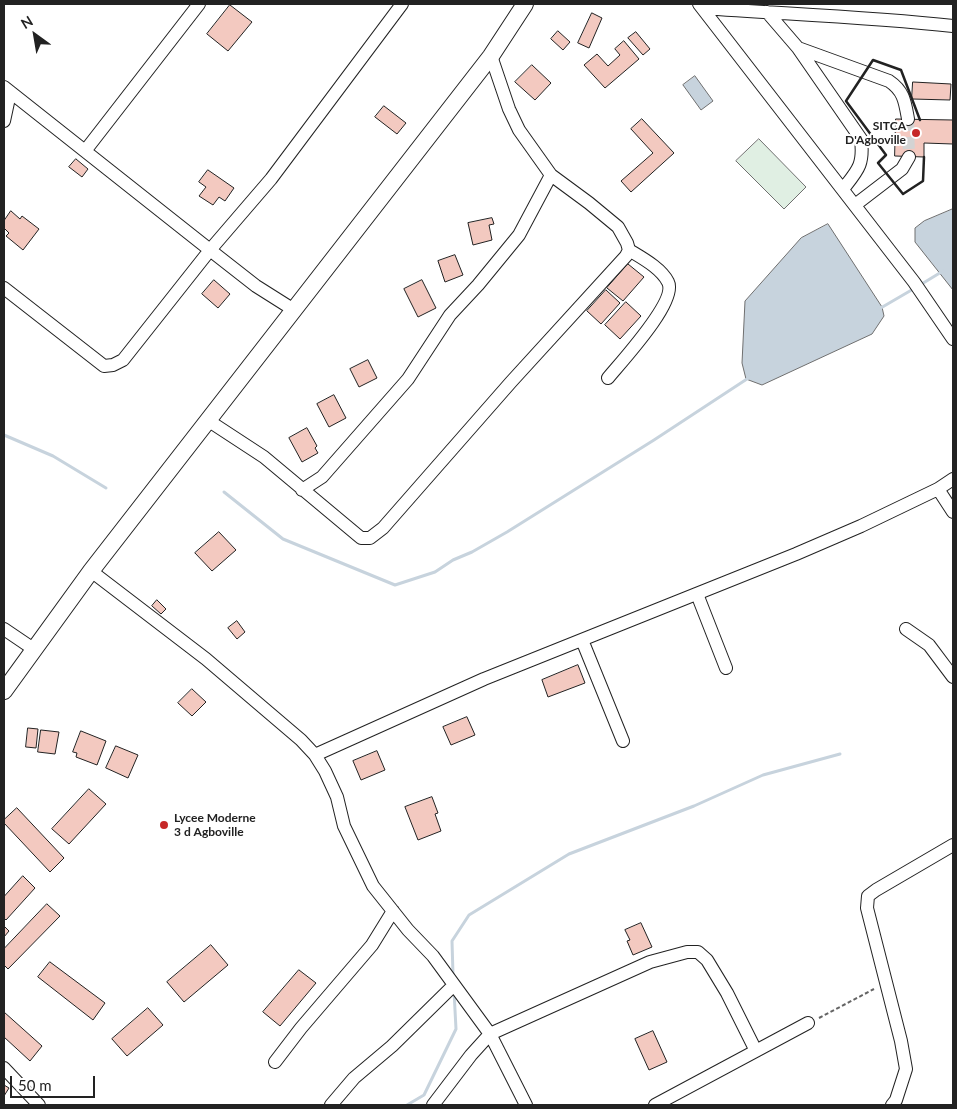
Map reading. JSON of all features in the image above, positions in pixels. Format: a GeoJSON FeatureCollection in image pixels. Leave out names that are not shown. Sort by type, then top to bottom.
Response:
{"type":"FeatureCollection","features":[{"type":"Feature","properties":{"kind":"main road"},"geometry":{"type":"LineString","coordinates":[[4,691],[91,571],[491,56],[525,4]]}},
{"type":"Feature","properties":{"kind":"street"},"geometry":{"type":"LineString","coordinates":[[85,151],[199,4]]}},
{"type":"Feature","properties":{"kind":"street"},"geometry":{"type":"LineString","coordinates":[[4,288],[104,366],[113,365],[123,360],[210,250],[271,179],[402,4]]}},
{"type":"Feature","properties":{"kind":"street"},"geometry":{"type":"LineString","coordinates":[[701,6],[767,12],[880,18],[953,26]]}},
{"type":"Feature","properties":{"kind":"street"},"geometry":{"type":"LineString","coordinates":[[701,6],[914,282],[953,338]]}},
{"type":"Feature","properties":{"kind":"street"},"geometry":{"type":"LineString","coordinates":[[767,12],[798,48],[861,139],[863,156],[856,172],[842,190]]}},
{"type":"Feature","properties":{"kind":"street"},"geometry":{"type":"LineString","coordinates":[[798,48],[888,81],[898,87],[905,102],[908,119]]}},
{"type":"Feature","properties":{"kind":"street"},"geometry":{"type":"LineString","coordinates":[[491,56],[509,109],[519,130],[551,175],[618,227],[629,250],[654,267],[668,281],[670,287],[668,297],[659,315],[608,378]]}},
{"type":"Feature","properties":{"kind":"street"},"geometry":{"type":"LineString","coordinates":[[7,90],[256,286],[294,310]]}},
{"type":"Feature","properties":{"kind":"street"},"geometry":{"type":"LineString","coordinates":[[4,121],[7,90]]}},
{"type":"Feature","properties":{"kind":"street"},"geometry":{"type":"LineString","coordinates":[[855,205],[902,169],[909,157]]}},
{"type":"Feature","properties":{"kind":"street"},"geometry":{"type":"LineString","coordinates":[[302,490],[322,477],[408,380],[450,315],[478,286],[519,234],[551,175]]}},
{"type":"Feature","properties":{"kind":"street"},"geometry":{"type":"LineString","coordinates":[[209,421],[264,458],[361,538],[370,538],[383,528],[511,382],[626,256],[629,250]]}},
{"type":"Feature","properties":{"kind":"street"},"geometry":{"type":"LineString","coordinates":[[315,755],[484,679],[804,550],[938,489],[953,480]]}},
{"type":"Feature","properties":{"kind":"street"},"geometry":{"type":"LineString","coordinates":[[938,489],[953,512]]}},
{"type":"Feature","properties":{"kind":"street"},"geometry":{"type":"LineString","coordinates":[[91,571],[206,660],[301,740],[315,755],[337,797],[344,826],[373,886],[433,956],[453,986],[490,1034],[526,1105]]}},
{"type":"Feature","properties":{"kind":"street"},"geometry":{"type":"LineString","coordinates":[[696,594],[726,668]]}},
{"type":"Feature","properties":{"kind":"street"},"geometry":{"type":"LineString","coordinates":[[4,629],[35,650]]}},
{"type":"Feature","properties":{"kind":"street"},"geometry":{"type":"LineString","coordinates":[[906,629],[930,645],[953,678]]}},
{"type":"Feature","properties":{"kind":"street"},"geometry":{"type":"LineString","coordinates":[[582,640],[623,741]]}},
{"type":"Feature","properties":{"kind":"street"},"geometry":{"type":"LineString","coordinates":[[898,1104],[906,1069],[901,1041],[867,908],[868,896],[953,845]]}},
{"type":"Feature","properties":{"kind":"street"},"geometry":{"type":"LineString","coordinates":[[275,1062],[301,1028],[372,946],[393,911]]}},
{"type":"Feature","properties":{"kind":"street"},"geometry":{"type":"LineString","coordinates":[[433,1105],[471,1055],[490,1034],[650,962],[687,952],[698,952],[707,960],[727,993],[756,1051]]}},
{"type":"Feature","properties":{"kind":"street"},"geometry":{"type":"LineString","coordinates":[[330,1105],[354,1078],[392,1046],[453,986]]}},
{"type":"Feature","properties":{"kind":"street"},"geometry":{"type":"LineString","coordinates":[[655,1105],[808,1023]]}},
{"type":"Feature","properties":{"kind":"street"},"geometry":{"type":"LineString","coordinates":[[4,1068],[40,1105]]}},
{"type":"Feature","properties":{"kind":"path"},"geometry":{"type":"LineString","coordinates":[[808,1023],[885,983]]}},
{"type":"Feature","properties":{"kind":"green space"},"geometry":{"type":"Polygon","coordinates":[[[759,139],[806,187],[784,209],[736,161],[759,139]]]}},
{"type":"Feature","properties":{"kind":"shaded area"},"geometry":{"type":"Polygon","coordinates":[[[695,76],[713,101],[701,110],[683,85],[695,76]]]}},
{"type":"Feature","properties":{"kind":"shaded area"},"geometry":{"type":"Polygon","coordinates":[[[953,209],[953,290],[915,242],[915,228],[924,221],[953,209]]]}},
{"type":"Feature","properties":{"kind":"shaded area"},"geometry":{"type":"Polygon","coordinates":[[[828,224],[882,307],[884,316],[872,334],[762,385],[746,379],[742,363],[745,301],[801,238],[828,224]]]}},
{"type":"Feature","properties":{"kind":"building"},"geometry":{"type":"Polygon","coordinates":[[[230,5],[252,22],[228,51],[207,34],[230,5]]]}},
{"type":"Feature","properties":{"kind":"building"},"geometry":{"type":"Polygon","coordinates":[[[592,13],[602,18],[589,48],[578,43],[592,13]]]}},
{"type":"Feature","properties":{"kind":"building"},"geometry":{"type":"Polygon","coordinates":[[[558,31],[570,42],[563,50],[551,39],[558,31]]]}},
{"type":"Feature","properties":{"kind":"building"},"geometry":{"type":"Polygon","coordinates":[[[636,32],[650,49],[643,55],[628,38],[636,32]]]}},
{"type":"Feature","properties":{"kind":"building"},"geometry":{"type":"Polygon","coordinates":[[[624,41],[639,59],[605,88],[584,65],[597,54],[608,66],[620,55],[615,49],[624,41]]]}},
{"type":"Feature","properties":{"kind":"building"},"geometry":{"type":"Polygon","coordinates":[[[532,65],[551,83],[535,100],[515,82],[532,65]]]}},
{"type":"Feature","properties":{"kind":"building"},"geometry":{"type":"Polygon","coordinates":[[[913,82],[951,84],[950,100],[912,99],[913,82]]]}},
{"type":"Feature","properties":{"kind":"building"},"geometry":{"type":"Polygon","coordinates":[[[384,106],[406,123],[397,134],[375,117],[384,106]]]}},
{"type":"Feature","properties":{"kind":"building"},"geometry":{"type":"Polygon","coordinates":[[[642,119],[674,153],[631,192],[621,181],[653,153],[631,129],[642,119]]]}},
{"type":"Feature","properties":{"kind":"building"},"geometry":{"type":"Polygon","coordinates":[[[896,119],[953,120],[953,144],[924,143],[924,157],[895,156],[896,119]]]}},
{"type":"Feature","properties":{"kind":"building"},"geometry":{"type":"Polygon","coordinates":[[[76,159],[88,169],[82,177],[69,167],[76,159]]]}},
{"type":"Feature","properties":{"kind":"building"},"geometry":{"type":"Polygon","coordinates":[[[208,170],[234,188],[225,201],[219,197],[213,205],[199,196],[206,187],[199,182],[208,170]]]}},
{"type":"Feature","properties":{"kind":"building"},"geometry":{"type":"Polygon","coordinates":[[[11,211],[20,219],[22,216],[39,229],[23,250],[6,236],[9,233],[4,228],[4,221],[11,211]]]}},
{"type":"Feature","properties":{"kind":"building"},"geometry":{"type":"Polygon","coordinates":[[[492,218],[494,224],[489,225],[492,240],[473,245],[468,223],[492,218]]]}},
{"type":"Feature","properties":{"kind":"building"},"geometry":{"type":"Polygon","coordinates":[[[455,255],[463,275],[445,282],[438,261],[455,255]]]}},
{"type":"Feature","properties":{"kind":"building"},"geometry":{"type":"Polygon","coordinates":[[[628,264],[644,277],[623,301],[607,288],[628,264]]]}},
{"type":"Feature","properties":{"kind":"building"},"geometry":{"type":"Polygon","coordinates":[[[214,280],[230,294],[218,308],[202,294],[214,280]]]}},
{"type":"Feature","properties":{"kind":"building"},"geometry":{"type":"Polygon","coordinates":[[[422,280],[436,308],[418,317],[404,289],[422,280]]]}},
{"type":"Feature","properties":{"kind":"building"},"geometry":{"type":"Polygon","coordinates":[[[606,290],[620,303],[601,324],[587,311],[606,290]]]}},
{"type":"Feature","properties":{"kind":"building"},"geometry":{"type":"Polygon","coordinates":[[[626,302],[641,316],[620,339],[605,325],[626,302]]]}},
{"type":"Feature","properties":{"kind":"building"},"geometry":{"type":"Polygon","coordinates":[[[368,360],[377,378],[359,387],[350,369],[368,360]]]}},
{"type":"Feature","properties":{"kind":"building"},"geometry":{"type":"Polygon","coordinates":[[[334,395],[346,418],[329,427],[317,404],[334,395]]]}},
{"type":"Feature","properties":{"kind":"building"},"geometry":{"type":"Polygon","coordinates":[[[307,428],[317,446],[315,448],[318,453],[302,462],[289,438],[307,428]]]}},
{"type":"Feature","properties":{"kind":"building"},"geometry":{"type":"Polygon","coordinates":[[[219,532],[236,550],[212,571],[195,553],[219,532]]]}},
{"type":"Feature","properties":{"kind":"building"},"geometry":{"type":"Polygon","coordinates":[[[157,600],[166,609],[161,614],[152,606],[157,600]]]}},
{"type":"Feature","properties":{"kind":"building"},"geometry":{"type":"Polygon","coordinates":[[[237,621],[245,632],[237,639],[228,628],[237,621]]]}},
{"type":"Feature","properties":{"kind":"building"},"geometry":{"type":"Polygon","coordinates":[[[578,665],[585,683],[548,697],[542,680],[578,665]]]}},
{"type":"Feature","properties":{"kind":"building"},"geometry":{"type":"Polygon","coordinates":[[[192,689],[206,702],[192,716],[178,703],[192,689]]]}},
{"type":"Feature","properties":{"kind":"building"},"geometry":{"type":"Polygon","coordinates":[[[467,717],[475,735],[451,745],[443,727],[467,717]]]}},
{"type":"Feature","properties":{"kind":"building"},"geometry":{"type":"Polygon","coordinates":[[[28,728],[38,729],[36,748],[26,747],[28,728]]]}},
{"type":"Feature","properties":{"kind":"building"},"geometry":{"type":"Polygon","coordinates":[[[41,730],[59,732],[55,754],[38,752],[41,730]]]}},
{"type":"Feature","properties":{"kind":"building"},"geometry":{"type":"Polygon","coordinates":[[[81,731],[106,741],[97,765],[76,757],[77,753],[73,752],[81,731]]]}},
{"type":"Feature","properties":{"kind":"building"},"geometry":{"type":"Polygon","coordinates":[[[116,746],[138,755],[128,778],[106,768],[116,746]]]}},
{"type":"Feature","properties":{"kind":"building"},"geometry":{"type":"Polygon","coordinates":[[[377,751],[385,770],[361,780],[353,761],[377,751]]]}},
{"type":"Feature","properties":{"kind":"building"},"geometry":{"type":"Polygon","coordinates":[[[89,789],[106,804],[69,844],[52,829],[89,789]]]}},
{"type":"Feature","properties":{"kind":"building"},"geometry":{"type":"Polygon","coordinates":[[[432,797],[438,813],[435,814],[441,831],[418,840],[405,807],[432,797]]]}},
{"type":"Feature","properties":{"kind":"building"},"geometry":{"type":"Polygon","coordinates":[[[17,808],[64,858],[50,872],[4,823],[4,820],[17,808]]]}},
{"type":"Feature","properties":{"kind":"building"},"geometry":{"type":"Polygon","coordinates":[[[23,876],[35,888],[6,920],[4,918],[4,897],[23,876]]]}},
{"type":"Feature","properties":{"kind":"building"},"geometry":{"type":"Polygon","coordinates":[[[47,904],[60,916],[8,969],[4,965],[4,949],[47,904]]]}},
{"type":"Feature","properties":{"kind":"building"},"geometry":{"type":"Polygon","coordinates":[[[641,923],[652,947],[633,955],[627,941],[630,940],[625,930],[641,923]]]}},
{"type":"Feature","properties":{"kind":"building"},"geometry":{"type":"Polygon","coordinates":[[[4,926],[9,931],[4,937],[4,926]]]}},
{"type":"Feature","properties":{"kind":"building"},"geometry":{"type":"Polygon","coordinates":[[[211,945],[228,965],[184,1002],[167,982],[211,945]]]}},
{"type":"Feature","properties":{"kind":"building"},"geometry":{"type":"Polygon","coordinates":[[[50,962],[105,1003],[93,1020],[38,977],[50,962]]]}},
{"type":"Feature","properties":{"kind":"building"},"geometry":{"type":"Polygon","coordinates":[[[299,970],[316,983],[280,1026],[263,1012],[299,970]]]}},
{"type":"Feature","properties":{"kind":"building"},"geometry":{"type":"Polygon","coordinates":[[[148,1008],[163,1025],[127,1056],[112,1039],[148,1008]]]}},
{"type":"Feature","properties":{"kind":"building"},"geometry":{"type":"Polygon","coordinates":[[[4,1012],[42,1046],[30,1061],[4,1037],[4,1012]]]}},
{"type":"Feature","properties":{"kind":"building"},"geometry":{"type":"Polygon","coordinates":[[[653,1031],[667,1062],[649,1070],[635,1039],[653,1031]]]}},
{"type":"Feature","properties":{"kind":"building"},"geometry":{"type":"Polygon","coordinates":[[[4,1085],[9,1088],[4,1096],[4,1085]]]}},
{"type":"Feature","properties":{"kind":"waterway"},"geometry":{"type":"LineString","coordinates":[[920,285],[943,271]]}},
{"type":"Feature","properties":{"kind":"waterway"},"geometry":{"type":"LineString","coordinates":[[879,309],[915,288]]}},
{"type":"Feature","properties":{"kind":"waterway"},"geometry":{"type":"LineString","coordinates":[[224,492],[283,539],[395,585],[435,572],[453,560],[472,552],[507,532],[750,377]]}},
{"type":"Feature","properties":{"kind":"waterway"},"geometry":{"type":"LineString","coordinates":[[4,435],[53,456],[106,488]]}},
{"type":"Feature","properties":{"kind":"waterway"},"geometry":{"type":"LineString","coordinates":[[453,975],[452,941],[469,915],[569,854],[694,806],[763,775],[840,754]]}},
{"type":"Feature","properties":{"kind":"waterway"},"geometry":{"type":"LineString","coordinates":[[407,1105],[424,1095],[456,1029],[454,991]]}},
{"type":"Feature","properties":{"kind":"tunnel"},"geometry":{"type":"LineString","coordinates":[[908,119],[909,157]]}},
{"type":"Feature","properties":{"kind":"wall"},"geometry":{"type":"LineString","coordinates":[[920,120],[901,70],[873,60],[846,101],[886,155],[878,163],[903,194],[923,181],[924,157]]}},
{"type":"Feature","properties":{"kind":"place","name":"SITCA D'Agboville"},"geometry":{"type":"Point","coordinates":[916,133]}},
{"type":"Feature","properties":{"kind":"place","name":"Lycee Moderne 3 d Agboville"},"geometry":{"type":"Point","coordinates":[164,825]}}]}
